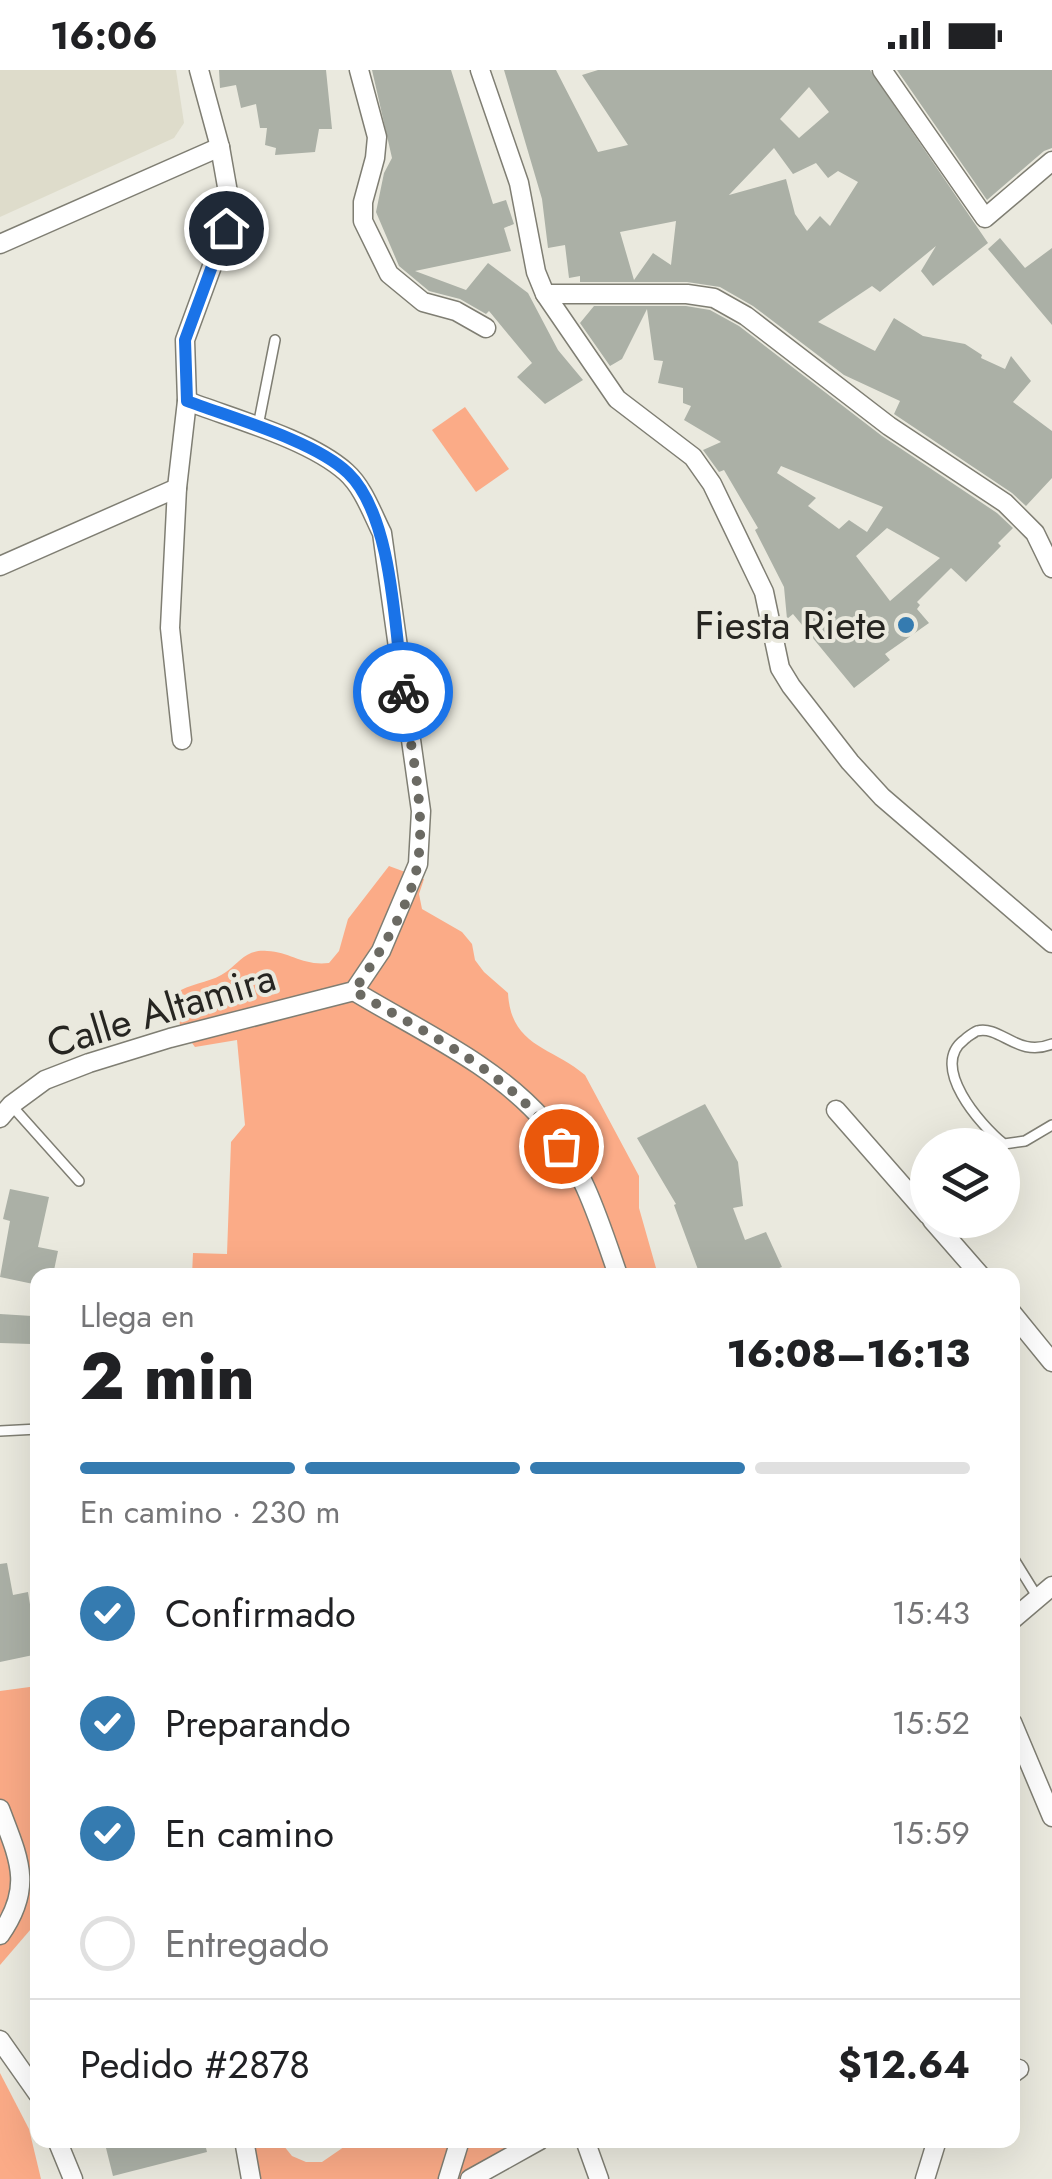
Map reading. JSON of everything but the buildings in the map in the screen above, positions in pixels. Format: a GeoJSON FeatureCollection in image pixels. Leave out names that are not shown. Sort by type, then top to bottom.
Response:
{"type":"FeatureCollection","features":[{"type":"Feature","properties":{"kind":"street"},"geometry":{"type":"LineString","coordinates":[[182,740],[170,628],[187,401],[185,340],[226,228],[229,198],[200,70]]}},
{"type":"Feature","properties":{"kind":"street"},"geometry":{"type":"LineString","coordinates":[[358,70],[377,137],[376,158],[363,202],[364,221],[389,274],[423,302],[456,311],[486,328]]}},
{"type":"Feature","properties":{"kind":"street"},"geometry":{"type":"LineString","coordinates":[[480,70],[519,183],[536,272],[545,294],[617,400],[694,457],[712,484],[764,592],[780,668],[850,762],[882,797],[1052,942]]}},
{"type":"Feature","properties":{"kind":"street"},"geometry":{"type":"LineString","coordinates":[[882,70],[985,218],[1052,160]]}},
{"type":"Feature","properties":{"kind":"street"},"geometry":{"type":"LineString","coordinates":[[0,244],[220,147]]}},
{"type":"Feature","properties":{"kind":"street"},"geometry":{"type":"LineString","coordinates":[[545,294],[687,294],[714,298],[746,316],[889,426],[1005,503],[1035,534],[1052,568]]}},
{"type":"Feature","properties":{"kind":"street"},"geometry":{"type":"LineString","coordinates":[[187,401],[303,445],[349,474],[382,533],[421,811],[418,864],[381,951],[354,991],[490,1072],[545,1122],[577,1170],[615,1268]]}},
{"type":"Feature","properties":{"kind":"street"},"geometry":{"type":"LineString","coordinates":[[0,566],[178,488]]}},
{"type":"Feature","properties":{"kind":"street","name":"Calle Altamira"},"geometry":{"type":"LineString","coordinates":[[6,1112],[45,1080],[89,1063],[354,991]]}},
{"type":"Feature","properties":{"kind":"street"},"geometry":{"type":"LineString","coordinates":[[836,1110],[910,1195]]}},
{"type":"Feature","properties":{"kind":"street"},"geometry":{"type":"LineString","coordinates":[[948,1238],[974,1268]]}},
{"type":"Feature","properties":{"kind":"street"},"geometry":{"type":"LineString","coordinates":[[1020,1329],[1052,1362]]}},
{"type":"Feature","properties":{"kind":"street"},"geometry":{"type":"LineString","coordinates":[[1020,1613],[1045,1592]]}},
{"type":"Feature","properties":{"kind":"street"},"geometry":{"type":"LineString","coordinates":[[1020,1741],[1052,1817]]}},
{"type":"Feature","properties":{"kind":"street"},"geometry":{"type":"LineString","coordinates":[[0,1809],[20,1858],[21,1898],[0,1935]]}},
{"type":"Feature","properties":{"kind":"street"},"geometry":{"type":"LineString","coordinates":[[0,2040],[30,2083]]}},
{"type":"Feature","properties":{"kind":"street"},"geometry":{"type":"LineString","coordinates":[[60,2148],[73,2179]]}},
{"type":"Feature","properties":{"kind":"street"},"geometry":{"type":"LineString","coordinates":[[246,2148],[252,2179]]}},
{"type":"Feature","properties":{"kind":"street"},"geometry":{"type":"LineString","coordinates":[[448,2179],[458,2148]]}},
{"type":"Feature","properties":{"kind":"street"},"geometry":{"type":"LineString","coordinates":[[470,2179],[526,2148]]}},
{"type":"Feature","properties":{"kind":"street"},"geometry":{"type":"LineString","coordinates":[[587,2148],[599,2179]]}},
{"type":"Feature","properties":{"kind":"street"},"geometry":{"type":"LineString","coordinates":[[926,2179],[935,2148]]}},
{"type":"Feature","properties":{"kind":"lane"},"geometry":{"type":"LineString","coordinates":[[257,428],[275,340]]}},
{"type":"Feature","properties":{"kind":"lane"},"geometry":{"type":"LineString","coordinates":[[1052,1044],[1027,1048],[992,1032],[976,1031],[958,1044],[950,1062],[951,1076],[992,1134],[1004,1144],[1025,1141],[1052,1125]]}},
{"type":"Feature","properties":{"kind":"lane"},"geometry":{"type":"LineString","coordinates":[[6,1112],[80,1181]]}},
{"type":"Feature","properties":{"kind":"lane"},"geometry":{"type":"LineString","coordinates":[[0,1431],[30,1429]]}},
{"type":"Feature","properties":{"kind":"lane"},"geometry":{"type":"LineString","coordinates":[[1020,1565],[1045,1592]]}},
{"type":"Feature","properties":{"kind":"shaded area"},"geometry":{"type":"Polygon","coordinates":[[[0,70],[176,70],[184,123],[174,138],[0,217],[0,70]]]}},
{"type":"Feature","properties":{"kind":"shaded area"},"geometry":{"type":"Polygon","coordinates":[[[465,407],[509,469],[476,492],[432,430],[465,407]]]}},
{"type":"Feature","properties":{"kind":"shaded area"},"geometry":{"type":"Polygon","coordinates":[[[389,866],[424,879],[419,894],[422,909],[462,932],[472,944],[475,960],[508,993],[511,1011],[525,1035],[585,1075],[639,1176],[639,1208],[656,1268],[192,1268],[193,1253],[227,1254],[231,1142],[245,1125],[237,1040],[195,1047],[176,1013],[181,990],[221,975],[254,952],[275,952],[311,963],[329,963],[339,951],[348,919],[389,866]]]}},
{"type":"Feature","properties":{"kind":"shaded area"},"geometry":{"type":"Polygon","coordinates":[[[30,1687],[30,1930],[0,1965],[0,1691],[30,1687]]]}},
{"type":"Feature","properties":{"kind":"shaded area"},"geometry":{"type":"Polygon","coordinates":[[[0,2073],[29,2129],[30,2148],[34,2148],[41,2179],[0,2179],[0,2073]]]}},
{"type":"Feature","properties":{"kind":"shaded area"},"geometry":{"type":"Polygon","coordinates":[[[245,2148],[286,2148],[306,2162],[322,2162],[342,2148],[526,2148],[470,2179],[251,2179],[245,2148]]]}},
{"type":"Feature","properties":{"kind":"way so far"},"geometry":{"type":"LineString","coordinates":[[403,692],[421,811],[418,864],[381,951],[354,991],[490,1072],[545,1122],[561,1146]]}},
{"type":"Feature","properties":{"kind":"place","name":"Fiesta Riete"},"geometry":{"type":"Point","coordinates":[906,625]}},
{"type":"Feature","properties":{"kind":"route"},"geometry":{"type":"LineString","coordinates":[[226,228],[185,340],[187,401],[303,445],[349,474],[382,533],[403,692]]}}]}
